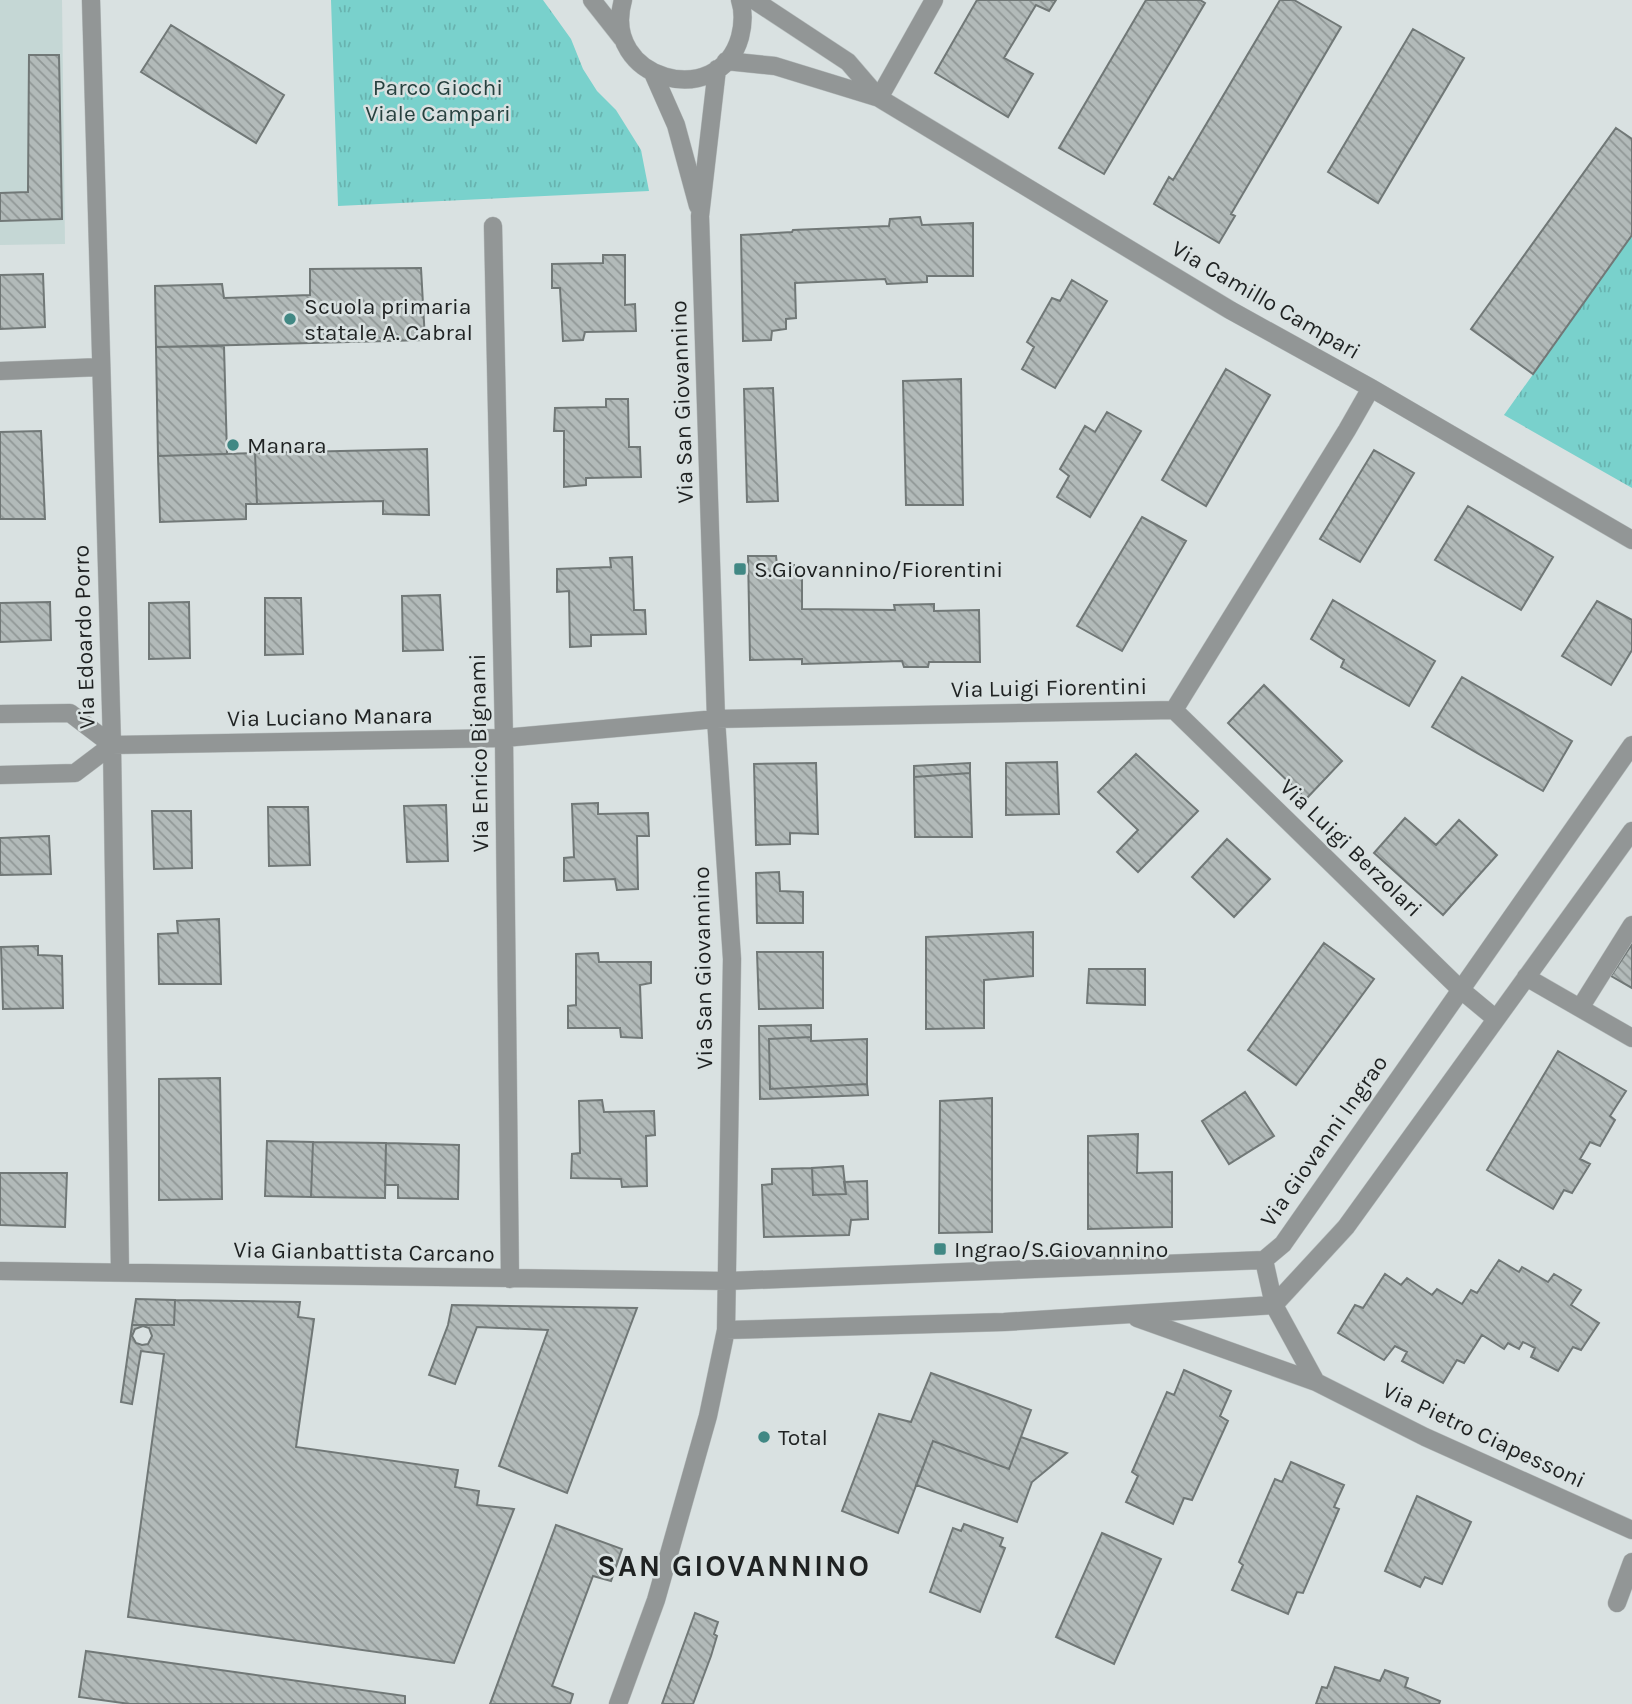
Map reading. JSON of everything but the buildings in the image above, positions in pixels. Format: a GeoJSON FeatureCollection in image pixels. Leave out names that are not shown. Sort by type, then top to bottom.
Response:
{"type":"FeatureCollection","features":[{"type":"Feature","properties":{"kind":"street","name":"Via Edoardo Porro"},"geometry":{"type":"LineString","coordinates":[[92,0],[112,745],[120,1272]]}},
{"type":"Feature","properties":{"kind":"street"},"geometry":{"type":"LineString","coordinates":[[592,0],[622,38],[634,59],[653,73],[674,80],[697,78],[722,65],[737,45],[743,26],[740,0]]}},
{"type":"Feature","properties":{"kind":"street"},"geometry":{"type":"LineString","coordinates":[[622,38],[619,14],[623,0]]}},
{"type":"Feature","properties":{"kind":"street","name":"Via Camillo Campari"},"geometry":{"type":"LineString","coordinates":[[754,0],[848,62],[879,97]]}},
{"type":"Feature","properties":{"kind":"street"},"geometry":{"type":"LineString","coordinates":[[879,97],[934,0]]}},
{"type":"Feature","properties":{"kind":"street","name":"Via Camillo Campari"},"geometry":{"type":"LineString","coordinates":[[722,65],[775,66],[879,97],[1230,310],[1371,388],[1632,540]]}},
{"type":"Feature","properties":{"kind":"street","name":"Via San Giovannino"},"geometry":{"type":"LineString","coordinates":[[618,1704],[656,1600],[708,1416],[726,1330],[732,959],[716,719],[700,216],[722,65]]}},
{"type":"Feature","properties":{"kind":"street","name":"Via San Giovannino"},"geometry":{"type":"LineString","coordinates":[[653,73],[676,125],[700,216]]}},
{"type":"Feature","properties":{"kind":"street","name":"Via Enrico Bignami"},"geometry":{"type":"LineString","coordinates":[[493,226],[504,738],[510,1279]]}},
{"type":"Feature","properties":{"kind":"street"},"geometry":{"type":"LineString","coordinates":[[0,371],[101,367]]}},
{"type":"Feature","properties":{"kind":"street","name":"Via Luigi Fiorentini"},"geometry":{"type":"LineString","coordinates":[[716,719],[1174,710],[1348,430],[1371,388]]}},
{"type":"Feature","properties":{"kind":"street","name":"Via Luigi Berzolari"},"geometry":{"type":"LineString","coordinates":[[1174,710],[1460,989],[1496,1019]]}},
{"type":"Feature","properties":{"kind":"street"},"geometry":{"type":"LineString","coordinates":[[0,715],[70,713],[112,745],[75,773],[0,775]]}},
{"type":"Feature","properties":{"kind":"street","name":"Via Luciano Manara"},"geometry":{"type":"LineString","coordinates":[[112,745],[504,738],[716,719]]}},
{"type":"Feature","properties":{"kind":"street","name":"Via Giovanni Ingrao"},"geometry":{"type":"LineString","coordinates":[[728,1281],[1264,1260],[1283,1244],[1632,745]]}},
{"type":"Feature","properties":{"kind":"street"},"geometry":{"type":"LineString","coordinates":[[726,1330],[1004,1322],[1275,1305],[1346,1227],[1632,831]]}},
{"type":"Feature","properties":{"kind":"street"},"geometry":{"type":"LineString","coordinates":[[1580,1008],[1632,925]]}},
{"type":"Feature","properties":{"kind":"street"},"geometry":{"type":"LineString","coordinates":[[1526,977],[1632,1038]]}},
{"type":"Feature","properties":{"kind":"street"},"geometry":{"type":"LineString","coordinates":[[1264,1260],[1275,1305],[1316,1382]]}},
{"type":"Feature","properties":{"kind":"street","name":"Via Gianbattista Carcano"},"geometry":{"type":"LineString","coordinates":[[0,1271],[728,1281]]}},
{"type":"Feature","properties":{"kind":"street","name":"Via Pietro Ciapessoni"},"geometry":{"type":"LineString","coordinates":[[1129,1315],[1316,1382],[1424,1437],[1632,1530]]}},
{"type":"Feature","properties":{"kind":"street"},"geometry":{"type":"LineString","coordinates":[[1617,1603],[1632,1562]]}},
{"type":"Feature","properties":{"kind":"shaded area"},"geometry":{"type":"Polygon","coordinates":[[[0,0],[62,0],[65,244],[0,245],[0,0]]]}},
{"type":"Feature","properties":{"kind":"green space","name":"Parco Giochi Viale Campari"},"geometry":{"type":"Polygon","coordinates":[[[331,0],[543,0],[571,39],[583,69],[597,91],[616,110],[641,150],[649,191],[338,206],[331,0]]]}},
{"type":"Feature","properties":{"kind":"green space"},"geometry":{"type":"Polygon","coordinates":[[[1632,235],[1632,488],[1504,415],[1632,235]]]}},
{"type":"Feature","properties":{"kind":"place","name":"Scuola primaria statale A. Cabral"},"geometry":{"type":"Point","coordinates":[290,319]}},
{"type":"Feature","properties":{"kind":"place","name":"Manara"},"geometry":{"type":"Point","coordinates":[233,445]}},
{"type":"Feature","properties":{"kind":"place","name":"S.Giovannino/Fiorentini"},"geometry":{"type":"Point","coordinates":[740,569]}},
{"type":"Feature","properties":{"kind":"place","name":"Ingrao/S.Giovannino"},"geometry":{"type":"Point","coordinates":[940,1249]}},
{"type":"Feature","properties":{"kind":"place","name":"Total"},"geometry":{"type":"Point","coordinates":[764,1437]}},
{"type":"Feature","properties":{"kind":"district","name":"SAN GIOVANNINO"},"geometry":{"type":"Point","coordinates":[734,1566]}}]}
